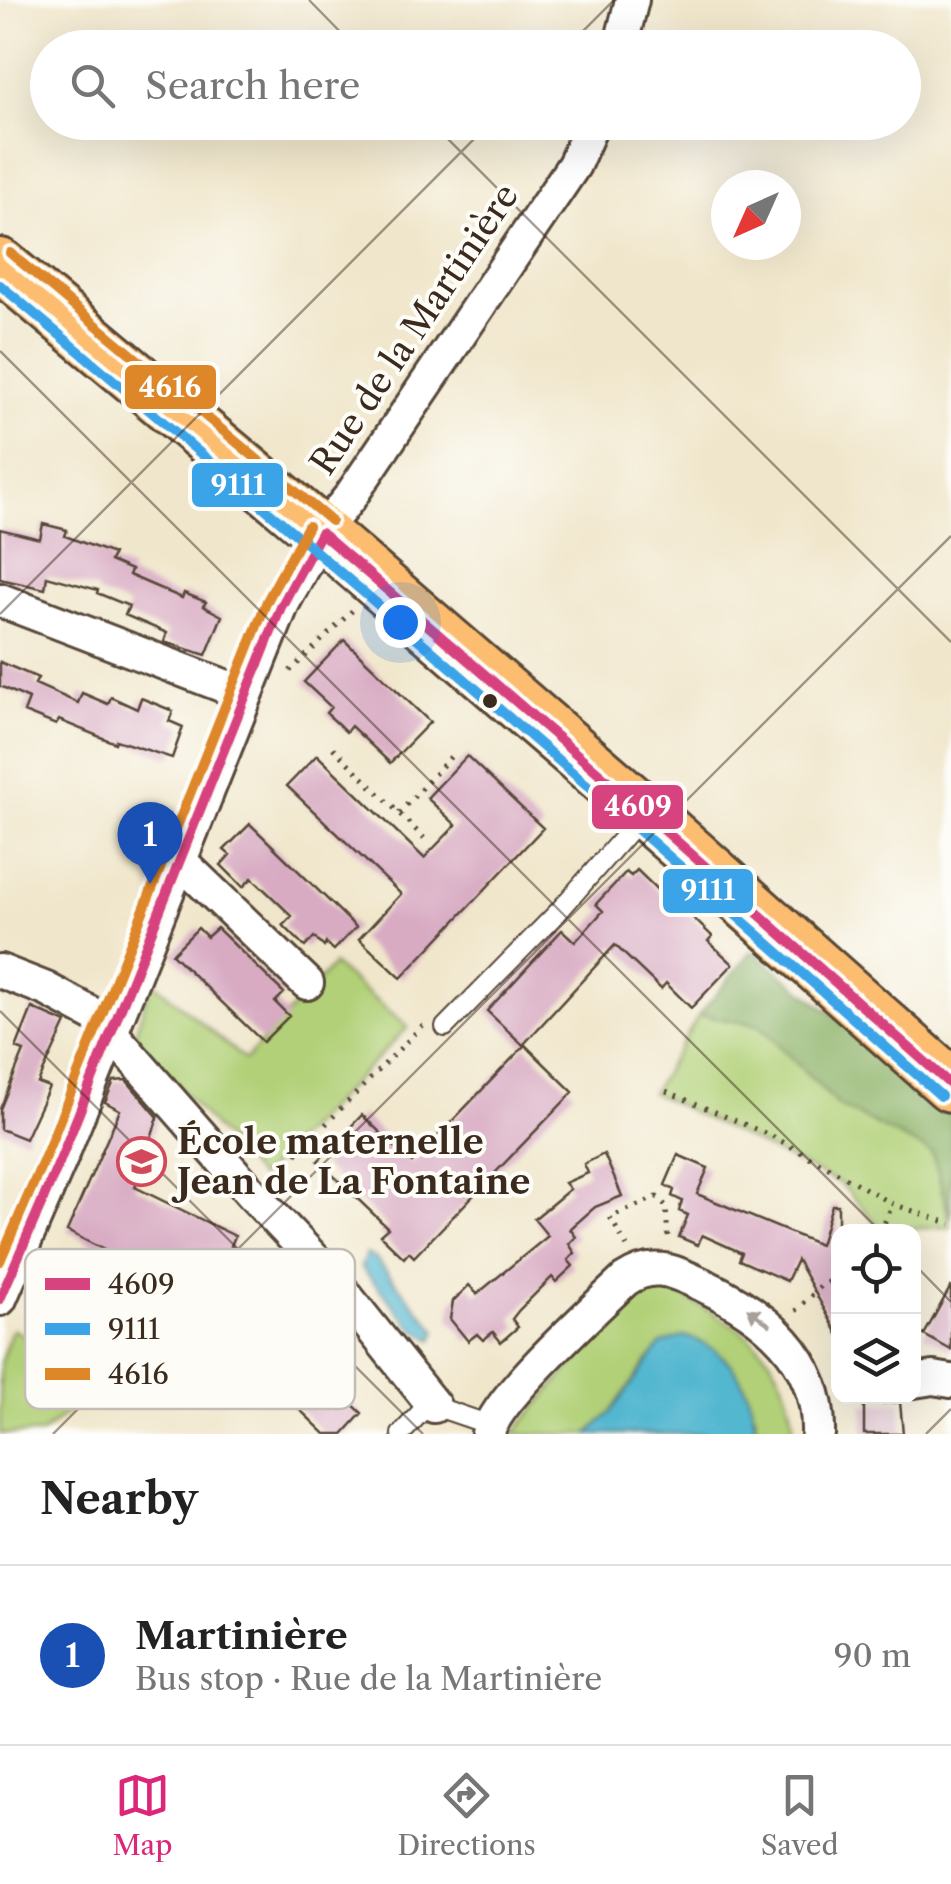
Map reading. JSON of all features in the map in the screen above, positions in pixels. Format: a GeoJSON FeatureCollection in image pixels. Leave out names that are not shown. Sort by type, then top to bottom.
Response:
{"type":"FeatureCollection","features":[{"type":"Feature","properties":{"kind":"main road"},"geometry":{"type":"LineString","coordinates":[[0,265],[321,533],[951,1085]]}},
{"type":"Feature","properties":{"kind":"street"},"geometry":{"type":"LineString","coordinates":[[624,30],[632,0]]}},
{"type":"Feature","properties":{"kind":"street","name":"Rue de la Martinière"},"geometry":{"type":"LineString","coordinates":[[0,1299],[61,1158],[281,607],[321,533],[350,497],[563,181],[584,140]]}},
{"type":"Feature","properties":{"kind":"street"},"geometry":{"type":"LineString","coordinates":[[0,600],[245,694]]}},
{"type":"Feature","properties":{"kind":"street"},"geometry":{"type":"LineString","coordinates":[[179,860],[307,983]]}},
{"type":"Feature","properties":{"kind":"street"},"geometry":{"type":"LineString","coordinates":[[0,971],[96,1016],[304,1249]]}},
{"type":"Feature","properties":{"kind":"street"},"geometry":{"type":"LineString","coordinates":[[489,1430],[510,1397],[650,1271],[736,1301],[773,1328],[799,1366],[826,1394],[818,1434]]}},
{"type":"Feature","properties":{"kind":"street"},"geometry":{"type":"LineString","coordinates":[[355,1307],[434,1406]]}},
{"type":"Feature","properties":{"kind":"street"},"geometry":{"type":"LineString","coordinates":[[921,1381],[951,1381]]}},
{"type":"Feature","properties":{"kind":"lane"},"geometry":{"type":"LineString","coordinates":[[444,1027],[560,911],[645,813]]}},
{"type":"Feature","properties":{"kind":"lane"},"geometry":{"type":"LineString","coordinates":[[402,1434],[420,1413],[434,1406],[489,1430]]}},
{"type":"Feature","properties":{"kind":"path"},"geometry":{"type":"LineString","coordinates":[[285,676],[359,604]]}},
{"type":"Feature","properties":{"kind":"path"},"geometry":{"type":"LineString","coordinates":[[334,748],[424,838]]}},
{"type":"Feature","properties":{"kind":"path"},"geometry":{"type":"LineString","coordinates":[[399,813],[455,752]]}},
{"type":"Feature","properties":{"kind":"path"},"geometry":{"type":"LineString","coordinates":[[254,1196],[424,1024],[444,1027]]}},
{"type":"Feature","properties":{"kind":"path"},"geometry":{"type":"LineString","coordinates":[[666,1091],[774,1137],[894,1204],[951,1224]]}},
{"type":"Feature","properties":{"kind":"path"},"geometry":{"type":"LineString","coordinates":[[658,1197],[666,1206],[650,1271],[632,1256],[610,1217],[658,1197]]}},
{"type":"Feature","properties":{"kind":"path"},"geometry":{"type":"LineString","coordinates":[[884,1224],[894,1204]]}},
{"type":"Feature","properties":{"kind":"path"},"geometry":{"type":"LineString","coordinates":[[773,1328],[831,1280]]}},
{"type":"Feature","properties":{"kind":"green space"},"geometry":{"type":"Polygon","coordinates":[[[752,951],[951,1108],[951,1218],[932,1153],[839,1106],[759,1025],[699,1015],[752,951]]]}},
{"type":"Feature","properties":{"kind":"green space"},"geometry":{"type":"Polygon","coordinates":[[[333,965],[408,1027],[259,1178],[134,1036],[152,981],[245,1060],[333,965]]]}},
{"type":"Feature","properties":{"kind":"green space"},"geometry":{"type":"Polygon","coordinates":[[[699,1015],[759,1025],[839,1106],[933,1153],[951,1227],[878,1224],[841,1184],[652,1093],[699,1015]]]}},
{"type":"Feature","properties":{"kind":"green space"},"geometry":{"type":"Polygon","coordinates":[[[653,1284],[703,1307],[756,1343],[786,1390],[794,1434],[756,1434],[755,1414],[648,1360],[611,1412],[588,1434],[513,1434],[627,1301],[638,1290],[653,1284]]]}},
{"type":"Feature","properties":{"kind":"green space"},"geometry":{"type":"Polygon","coordinates":[[[12,1329],[25,1336],[25,1409],[72,1409],[41,1434],[0,1434],[0,1363],[12,1329]]]}},
{"type":"Feature","properties":{"kind":"water"},"geometry":{"type":"Polygon","coordinates":[[[366,1254],[375,1258],[437,1331],[433,1340],[413,1328],[361,1267],[366,1254]]]}},
{"type":"Feature","properties":{"kind":"water"},"geometry":{"type":"Polygon","coordinates":[[[684,1336],[715,1350],[736,1372],[750,1401],[756,1434],[588,1434],[611,1412],[661,1344],[684,1336]]]}},
{"type":"Feature","properties":{"kind":"building"},"geometry":{"type":"Polygon","coordinates":[[[43,524],[67,530],[65,536],[113,554],[110,561],[131,570],[129,575],[182,598],[184,593],[206,602],[203,606],[222,616],[206,655],[164,642],[167,633],[125,615],[129,606],[97,593],[98,590],[47,576],[45,589],[0,579],[0,529],[40,539],[43,524]]]}},
{"type":"Feature","properties":{"kind":"building"},"geometry":{"type":"Polygon","coordinates":[[[344,640],[430,722],[390,763],[351,726],[346,732],[326,713],[331,707],[304,682],[344,640]]]}},
{"type":"Feature","properties":{"kind":"building"},"geometry":{"type":"Polygon","coordinates":[[[0,662],[38,678],[35,684],[78,703],[82,693],[108,704],[111,697],[137,709],[141,698],[173,711],[169,721],[183,727],[172,758],[24,712],[29,699],[0,686],[0,662]]]}},
{"type":"Feature","properties":{"kind":"building"},"geometry":{"type":"Polygon","coordinates":[[[317,755],[424,858],[456,825],[427,798],[467,756],[543,828],[401,978],[359,939],[401,894],[287,786],[317,755]]]}},
{"type":"Feature","properties":{"kind":"building"},"geometry":{"type":"Polygon","coordinates":[[[250,824],[356,927],[334,950],[314,937],[305,947],[283,925],[292,916],[252,878],[243,887],[221,865],[230,855],[224,850],[250,824]]]}},
{"type":"Feature","properties":{"kind":"building"},"geometry":{"type":"Polygon","coordinates":[[[637,870],[712,936],[708,941],[733,964],[691,1008],[666,983],[661,989],[615,945],[523,1045],[487,1011],[562,930],[575,942],[603,911],[596,904],[626,872],[631,876],[637,870]]]}},
{"type":"Feature","properties":{"kind":"building"},"geometry":{"type":"Polygon","coordinates":[[[198,928],[207,937],[217,928],[284,993],[275,1002],[289,1016],[263,1042],[172,954],[198,928]]]}},
{"type":"Feature","properties":{"kind":"building"},"geometry":{"type":"Polygon","coordinates":[[[32,1008],[66,1023],[38,1083],[49,1087],[25,1139],[0,1129],[0,1109],[24,1051],[16,1048],[32,1008]]]}},
{"type":"Feature","properties":{"kind":"building"},"geometry":{"type":"Polygon","coordinates":[[[525,1045],[573,1092],[414,1257],[409,1252],[404,1258],[380,1235],[388,1228],[318,1161],[362,1115],[412,1163],[525,1045]]]}},
{"type":"Feature","properties":{"kind":"building"},"geometry":{"type":"Polygon","coordinates":[[[126,1080],[158,1117],[135,1187],[235,1236],[231,1246],[236,1249],[102,1249],[67,1231],[120,1110],[105,1102],[114,1081],[126,1080]]]}},
{"type":"Feature","properties":{"kind":"building"},"geometry":{"type":"Polygon","coordinates":[[[604,1154],[622,1196],[595,1207],[570,1229],[576,1237],[569,1244],[575,1253],[568,1260],[573,1266],[556,1282],[552,1277],[519,1310],[512,1319],[518,1327],[501,1342],[493,1332],[483,1340],[477,1334],[468,1341],[450,1319],[453,1301],[469,1285],[477,1294],[548,1236],[534,1219],[570,1189],[565,1183],[588,1173],[584,1164],[604,1154]]]}},
{"type":"Feature","properties":{"kind":"building"},"geometry":{"type":"Polygon","coordinates":[[[678,1155],[708,1168],[697,1194],[820,1245],[832,1205],[838,1205],[838,1224],[831,1224],[831,1321],[797,1260],[787,1281],[739,1260],[742,1253],[702,1235],[698,1245],[679,1237],[688,1215],[679,1211],[682,1201],[672,1196],[674,1190],[665,1185],[678,1155]]]}},
{"type":"Feature","properties":{"kind":"building"},"geometry":{"type":"Polygon","coordinates":[[[951,1286],[951,1350],[924,1335],[951,1286]]]}},
{"type":"Feature","properties":{"kind":"building"},"geometry":{"type":"Polygon","coordinates":[[[900,1404],[903,1434],[864,1434],[864,1405],[900,1404]]]}},
{"type":"Feature","properties":{"kind":"building"},"geometry":{"type":"Polygon","coordinates":[[[355,1407],[362,1413],[343,1434],[325,1434],[299,1409],[355,1407]]]}},
{"type":"Feature","properties":{"kind":"transit line","name":"4616"},"geometry":{"type":"LineString","coordinates":[[10,253],[331,521]]}},
{"type":"Feature","properties":{"kind":"transit line","name":"9111"},"geometry":{"type":"LineString","coordinates":[[0,285],[474,687],[941,1096]]}},
{"type":"Feature","properties":{"kind":"transit line","name":"4616"},"geometry":{"type":"LineString","coordinates":[[0,1261],[267,601],[308,526]]}},
{"type":"Feature","properties":{"kind":"transit line","name":"4609"},"geometry":{"type":"LineString","coordinates":[[321,533],[951,1085]]}},
{"type":"Feature","properties":{"kind":"transit line","name":"4609"},"geometry":{"type":"LineString","coordinates":[[0,1299],[61,1158],[281,607],[321,533]]}},
{"type":"Feature","properties":{"kind":"place","name":"Martinière"},"geometry":{"type":"Point","coordinates":[150,884]}},
{"type":"Feature","properties":{"kind":"place","name":"École maternelle Jean de La Fontaine"},"geometry":{"type":"Point","coordinates":[142,1161]}}]}
